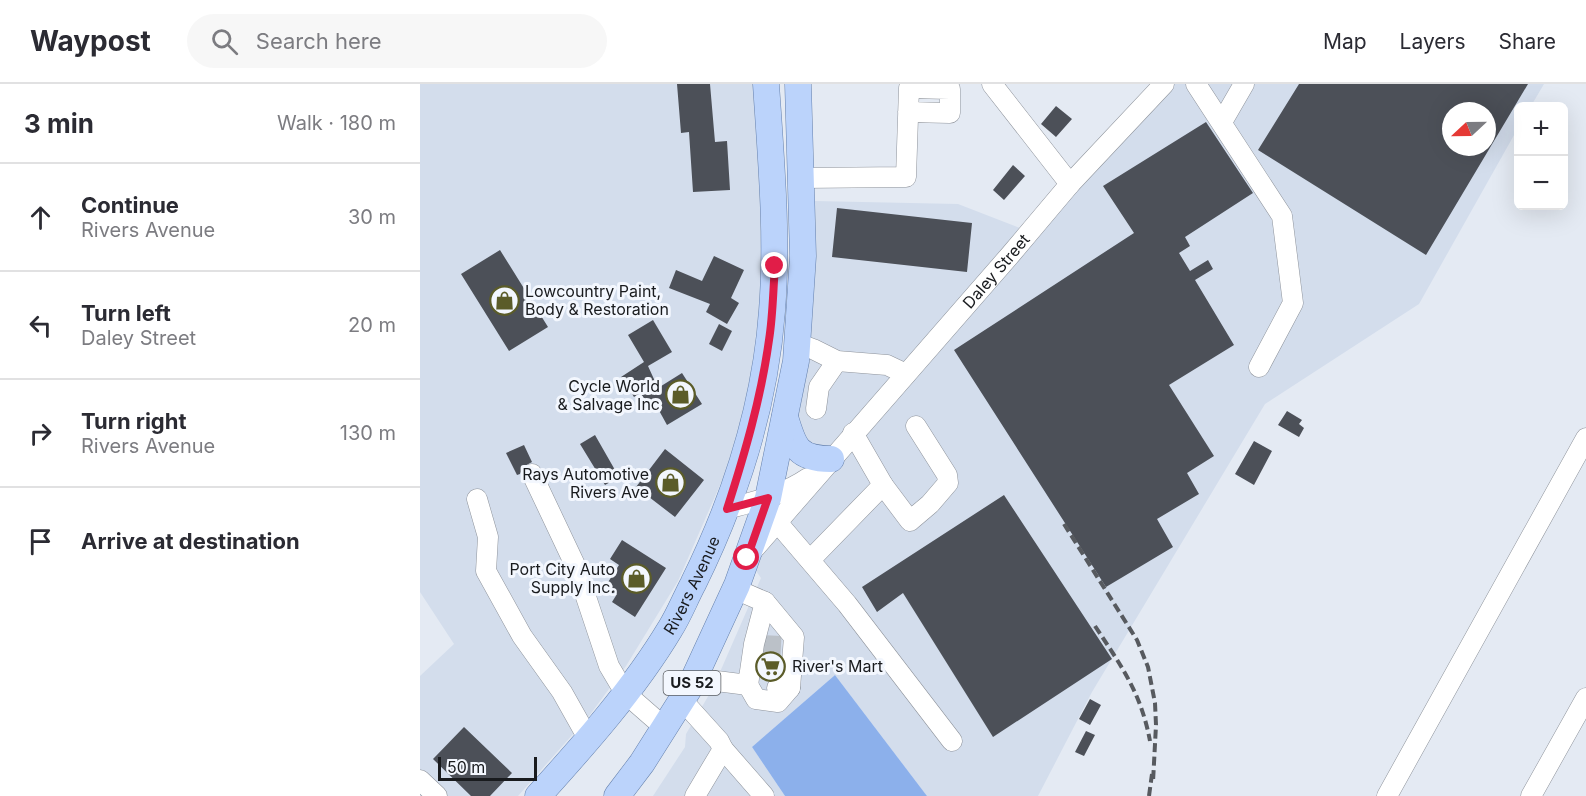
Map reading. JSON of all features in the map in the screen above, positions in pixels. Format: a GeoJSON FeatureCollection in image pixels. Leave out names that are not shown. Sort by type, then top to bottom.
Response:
{"type":"FeatureCollection","features":[{"type":"Feature","properties":{"kind":"main road","name":"Rivers Avenue"},"geometry":{"type":"LineString","coordinates":[[538,796],[589,740],[670,628],[712,545],[727,509],[757,404],[772,311],[774,255],[766,84]]}},
{"type":"Feature","properties":{"kind":"main road","name":"US 52"},"geometry":{"type":"LineString","coordinates":[[617,796],[642,763],[688,689],[735,589],[768,498],[796,361],[803,256],[798,84]]}},
{"type":"Feature","properties":{"kind":"main road"},"geometry":{"type":"LineString","coordinates":[[785,417],[796,449],[806,456],[831,459]]}},
{"type":"Feature","properties":{"kind":"street"},"geometry":{"type":"LineString","coordinates":[[992,84],[1070,184]]}},
{"type":"Feature","properties":{"kind":"street","name":"Daley Street"},"geometry":{"type":"LineString","coordinates":[[747,558],[1070,184],[1164,84]]}},
{"type":"Feature","properties":{"kind":"street"},"geometry":{"type":"LineString","coordinates":[[1196,84],[1282,216],[1293,303],[1259,367]]}},
{"type":"Feature","properties":{"kind":"street"},"geometry":{"type":"LineString","coordinates":[[1222,122],[1244,84]]}},
{"type":"Feature","properties":{"kind":"street"},"geometry":{"type":"LineString","coordinates":[[802,178],[906,177],[908,112]]}},
{"type":"Feature","properties":{"kind":"street"},"geometry":{"type":"LineString","coordinates":[[797,343],[837,361],[886,365],[906,374]]}},
{"type":"Feature","properties":{"kind":"street"},"geometry":{"type":"LineString","coordinates":[[816,409],[819,387],[837,361]]}},
{"type":"Feature","properties":{"kind":"street"},"geometry":{"type":"LineString","coordinates":[[853,434],[884,485],[910,521],[930,504],[948,483],[947,475],[916,426]]}},
{"type":"Feature","properties":{"kind":"street"},"geometry":{"type":"LineString","coordinates":[[1387,796],[1586,438]]}},
{"type":"Feature","properties":{"kind":"street","name":"Daley Street"},"geometry":{"type":"LineString","coordinates":[[727,509],[791,489],[831,459]]}},
{"type":"Feature","properties":{"kind":"street"},"geometry":{"type":"LineString","coordinates":[[532,474],[576,567],[609,666],[625,693],[664,728]]}},
{"type":"Feature","properties":{"kind":"street"},"geometry":{"type":"LineString","coordinates":[[810,560],[884,485]]}},
{"type":"Feature","properties":{"kind":"street"},"geometry":{"type":"LineString","coordinates":[[477,500],[488,537],[486,571],[522,636],[562,692],[589,740]]}},
{"type":"Feature","properties":{"kind":"street"},"geometry":{"type":"LineString","coordinates":[[777,522],[847,604],[951,741]]}},
{"type":"Feature","properties":{"kind":"street"},"geometry":{"type":"LineString","coordinates":[[735,589],[765,602],[794,637],[787,647],[783,688],[778,702],[756,699],[752,685],[765,602]]}},
{"type":"Feature","properties":{"kind":"street"},"geometry":{"type":"LineString","coordinates":[[752,685],[688,689],[723,749],[764,796]]}},
{"type":"Feature","properties":{"kind":"street"},"geometry":{"type":"LineString","coordinates":[[1531,796],[1586,699]]}},
{"type":"Feature","properties":{"kind":"street"},"geometry":{"type":"LineString","coordinates":[[695,796],[723,749]]}},
{"type":"Feature","properties":{"kind":"street"},"geometry":{"type":"LineString","coordinates":[[420,780],[437,796]]}},
{"type":"Feature","properties":{"kind":"shaded area"},"geometry":{"type":"Polygon","coordinates":[[[420,84],[754,84],[762,219],[762,286],[751,373],[739,428],[724,476],[678,581],[626,666],[589,716],[518,796],[420,796],[420,676],[454,644],[420,592],[420,84]]]}},
{"type":"Feature","properties":{"kind":"shaded area"},"geometry":{"type":"Polygon","coordinates":[[[1166,84],[1544,84],[1533,102],[1514,102],[1514,135],[1419,304],[1265,404],[1092,692],[1038,796],[927,796],[835,675],[752,747],[785,796],[653,796],[685,747],[686,734],[713,688],[761,578],[747,558],[841,448],[809,446],[797,422],[805,381],[814,289],[814,201],[958,204],[1030,232],[1166,84]]]}},
{"type":"Feature","properties":{"kind":"shaded area"},"geometry":{"type":"Polygon","coordinates":[[[835,675],[927,796],[785,796],[752,747],[835,675]]]}},
{"type":"Feature","properties":{"kind":"building"},"geometry":{"type":"Polygon","coordinates":[[[677,84],[710,84],[715,142],[727,141],[730,190],[693,192],[689,132],[681,133],[677,84]]]}},
{"type":"Feature","properties":{"kind":"building"},"geometry":{"type":"Polygon","coordinates":[[[1299,84],[1528,84],[1517,102],[1514,102],[1514,107],[1496,138],[1496,102],[1442,102],[1442,156],[1485,156],[1426,255],[1258,150],[1299,84]]]}},
{"type":"Feature","properties":{"kind":"building"},"geometry":{"type":"Polygon","coordinates":[[[1056,106],[1072,119],[1056,137],[1041,124],[1056,106]]]}},
{"type":"Feature","properties":{"kind":"building"},"geometry":{"type":"Polygon","coordinates":[[[1206,122],[1253,193],[1185,237],[1190,246],[1179,253],[1190,271],[1208,260],[1213,269],[1195,280],[1234,345],[1169,385],[1214,456],[1187,473],[1199,494],[1157,519],[1173,547],[1106,587],[954,350],[1134,233],[1103,186],[1206,122]]]}},
{"type":"Feature","properties":{"kind":"building"},"geometry":{"type":"Polygon","coordinates":[[[1013,165],[1025,176],[1004,200],[993,190],[1013,165]]]}},
{"type":"Feature","properties":{"kind":"building"},"geometry":{"type":"Polygon","coordinates":[[[837,208],[972,223],[967,272],[832,257],[837,208]]]}},
{"type":"Feature","properties":{"kind":"building","name":"Lowcountry Paint, Body & Restoration"},"geometry":{"type":"Polygon","coordinates":[[[500,250],[548,327],[509,351],[461,274],[500,250]]]}},
{"type":"Feature","properties":{"kind":"building"},"geometry":{"type":"Polygon","coordinates":[[[714,256],[744,270],[731,298],[739,303],[727,324],[706,312],[710,304],[669,288],[676,270],[702,281],[714,256]]]}},
{"type":"Feature","properties":{"kind":"building"},"geometry":{"type":"Polygon","coordinates":[[[653,320],[672,352],[648,366],[658,388],[682,373],[702,404],[667,425],[656,405],[652,408],[640,393],[634,397],[621,377],[644,362],[628,335],[653,320]]]}},
{"type":"Feature","properties":{"kind":"building"},"geometry":{"type":"Polygon","coordinates":[[[719,324],[732,331],[722,351],[709,344],[719,324]]]}},
{"type":"Feature","properties":{"kind":"building"},"geometry":{"type":"Polygon","coordinates":[[[1287,411],[1302,420],[1299,424],[1304,428],[1299,437],[1278,425],[1287,411]]]}},
{"type":"Feature","properties":{"kind":"building"},"geometry":{"type":"Polygon","coordinates":[[[595,435],[619,477],[605,485],[580,444],[595,435]]]}},
{"type":"Feature","properties":{"kind":"building"},"geometry":{"type":"Polygon","coordinates":[[[1254,441],[1272,451],[1254,485],[1235,474],[1254,441]]]}},
{"type":"Feature","properties":{"kind":"building"},"geometry":{"type":"Polygon","coordinates":[[[524,445],[532,462],[523,467],[517,475],[506,453],[524,445]]]}},
{"type":"Feature","properties":{"kind":"building","name":"Rays Automotive Rivers Ave"},"geometry":{"type":"Polygon","coordinates":[[[665,449],[704,480],[675,517],[636,487],[665,449]]]}},
{"type":"Feature","properties":{"kind":"building"},"geometry":{"type":"Polygon","coordinates":[[[1004,495],[1112,659],[993,737],[903,593],[877,612],[862,587],[1004,495]]]}},
{"type":"Feature","properties":{"kind":"building","name":"Port City Auto Supply Inc."},"geometry":{"type":"Polygon","coordinates":[[[622,540],[666,568],[635,617],[612,602],[617,594],[605,587],[619,565],[610,559],[622,540]]]}},
{"type":"Feature","properties":{"kind":"building"},"geometry":{"type":"Polygon","coordinates":[[[764,658],[780,660],[779,673],[762,671],[764,658]]]}},
{"type":"Feature","properties":{"kind":"building"},"geometry":{"type":"Polygon","coordinates":[[[1090,699],[1101,705],[1090,725],[1079,719],[1090,699]]]}},
{"type":"Feature","properties":{"kind":"building"},"geometry":{"type":"Polygon","coordinates":[[[464,727],[512,773],[490,796],[471,796],[433,759],[464,727]]]}},
{"type":"Feature","properties":{"kind":"building"},"geometry":{"type":"Polygon","coordinates":[[[1086,731],[1095,735],[1084,756],[1075,752],[1086,731]]]}},
{"type":"Feature","properties":{"kind":"tunnel"},"geometry":{"type":"LineString","coordinates":[[761,645],[781,646]]}},
{"type":"Feature","properties":{"kind":"railway"},"geometry":{"type":"LineString","coordinates":[[1064,524],[1137,640],[1148,667],[1155,703],[1156,725],[1153,782]]}},
{"type":"Feature","properties":{"kind":"railway"},"geometry":{"type":"LineString","coordinates":[[1095,626],[1136,694],[1150,741]]}},
{"type":"Feature","properties":{"kind":"railway"},"geometry":{"type":"LineString","coordinates":[[1149,796],[1152,774]]}},
{"type":"Feature","properties":{"kind":"place","name":"Lowcountry Paint, Body & Restoration"},"geometry":{"type":"Point","coordinates":[504,300]}},
{"type":"Feature","properties":{"kind":"place","name":"Cycle World & Salvage Inc"},"geometry":{"type":"Point","coordinates":[681,395]}},
{"type":"Feature","properties":{"kind":"place","name":"Rays Automotive Rivers Ave"},"geometry":{"type":"Point","coordinates":[670,483]}},
{"type":"Feature","properties":{"kind":"place","name":"Port City Auto Supply Inc."},"geometry":{"type":"Point","coordinates":[636,578]}},
{"type":"Feature","properties":{"kind":"place","name":"River's Mart"},"geometry":{"type":"Point","coordinates":[771,666]}},
{"type":"Feature","properties":{"kind":"route"},"geometry":{"type":"LineString","coordinates":[[747,558],[768,498],[727,509],[757,404],[769,340],[775,266]]}}]}
